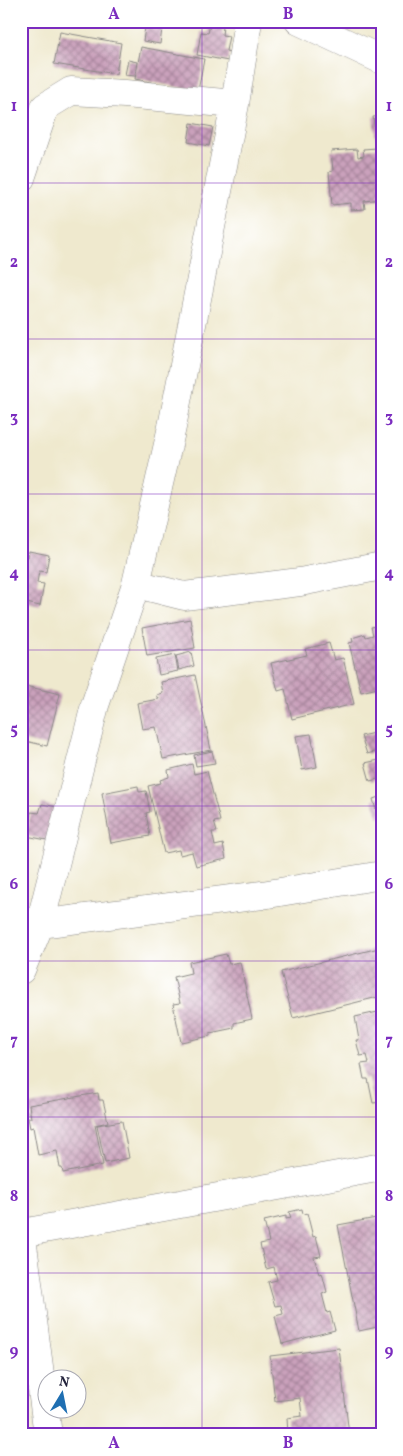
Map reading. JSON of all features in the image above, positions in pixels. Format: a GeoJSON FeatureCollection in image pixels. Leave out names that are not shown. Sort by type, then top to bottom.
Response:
{"type":"FeatureCollection","features":[{"type":"Feature","properties":{"kind":"street"},"geometry":{"type":"LineString","coordinates":[[21,970],[40,924],[95,705],[136,584],[172,427],[235,104],[248,21]]}},
{"type":"Feature","properties":{"kind":"street"},"geometry":{"type":"LineString","coordinates":[[300,21],[382,60]]}},
{"type":"Feature","properties":{"kind":"street"},"geometry":{"type":"LineString","coordinates":[[21,178],[45,107],[71,92],[125,94],[235,104]]}},
{"type":"Feature","properties":{"kind":"street"},"geometry":{"type":"LineString","coordinates":[[136,584],[184,596],[300,582],[382,566]]}},
{"type":"Feature","properties":{"kind":"street"},"geometry":{"type":"LineString","coordinates":[[40,924],[262,896],[382,875]]}},
{"type":"Feature","properties":{"kind":"street"},"geometry":{"type":"LineString","coordinates":[[48,1435],[22,1232],[382,1167]]}},
{"type":"Feature","properties":{"kind":"building"},"geometry":{"type":"Polygon","coordinates":[[[146,21],[163,21],[160,44],[143,41],[146,21]]]}},
{"type":"Feature","properties":{"kind":"building"},"geometry":{"type":"Polygon","coordinates":[[[210,25],[223,27],[222,35],[229,36],[226,51],[230,52],[228,61],[197,55],[201,32],[208,33],[210,25]]]}},
{"type":"Feature","properties":{"kind":"building"},"geometry":{"type":"Polygon","coordinates":[[[60,32],[121,43],[116,74],[54,64],[60,32]]]}},
{"type":"Feature","properties":{"kind":"building"},"geometry":{"type":"Polygon","coordinates":[[[141,47],[204,59],[198,91],[135,79],[141,47]]]}},
{"type":"Feature","properties":{"kind":"building"},"geometry":{"type":"Polygon","coordinates":[[[128,60],[137,62],[135,76],[125,75],[128,60]]]}},
{"type":"Feature","properties":{"kind":"building"},"geometry":{"type":"Polygon","coordinates":[[[382,116],[382,199],[364,201],[365,209],[351,210],[351,203],[332,205],[329,172],[333,171],[331,151],[357,149],[358,157],[364,156],[363,149],[377,148],[373,117],[382,116]]]}},
{"type":"Feature","properties":{"kind":"building"},"geometry":{"type":"Polygon","coordinates":[[[191,123],[213,127],[209,146],[188,142],[191,123]]]}},
{"type":"Feature","properties":{"kind":"building"},"geometry":{"type":"Polygon","coordinates":[[[29,551],[49,555],[46,572],[39,571],[37,583],[44,584],[40,606],[22,602],[25,593],[21,593],[21,556],[28,557],[29,551]]]}},
{"type":"Feature","properties":{"kind":"building"},"geometry":{"type":"Polygon","coordinates":[[[190,619],[195,648],[147,656],[142,628],[190,619]]]}},
{"type":"Feature","properties":{"kind":"building"},"geometry":{"type":"Polygon","coordinates":[[[382,625],[382,687],[361,692],[349,643],[353,642],[352,638],[365,634],[366,637],[373,635],[371,627],[382,625]]]}},
{"type":"Feature","properties":{"kind":"building"},"geometry":{"type":"Polygon","coordinates":[[[329,643],[334,660],[343,658],[354,704],[292,719],[285,689],[278,691],[271,663],[307,655],[305,649],[329,643]]]}},
{"type":"Feature","properties":{"kind":"building"},"geometry":{"type":"Polygon","coordinates":[[[191,652],[194,666],[179,670],[176,656],[191,652]]]}},
{"type":"Feature","properties":{"kind":"building"},"geometry":{"type":"Polygon","coordinates":[[[175,655],[178,671],[159,675],[156,659],[175,655]]]}},
{"type":"Feature","properties":{"kind":"building"},"geometry":{"type":"Polygon","coordinates":[[[195,675],[211,750],[163,759],[156,727],[142,729],[137,703],[159,699],[157,695],[163,693],[161,682],[195,675]]]}},
{"type":"Feature","properties":{"kind":"building"},"geometry":{"type":"Polygon","coordinates":[[[21,685],[60,694],[47,746],[21,740],[21,685]]]}},
{"type":"Feature","properties":{"kind":"building"},"geometry":{"type":"Polygon","coordinates":[[[378,732],[382,750],[367,754],[361,736],[378,732]]]}},
{"type":"Feature","properties":{"kind":"building"},"geometry":{"type":"Polygon","coordinates":[[[311,734],[317,767],[302,770],[296,736],[311,734]]]}},
{"type":"Feature","properties":{"kind":"building"},"geometry":{"type":"Polygon","coordinates":[[[212,751],[215,763],[196,766],[194,755],[212,751]]]}},
{"type":"Feature","properties":{"kind":"building"},"geometry":{"type":"Polygon","coordinates":[[[379,760],[382,778],[370,781],[365,763],[379,760]]]}},
{"type":"Feature","properties":{"kind":"building"},"geometry":{"type":"Polygon","coordinates":[[[192,764],[194,774],[207,771],[220,821],[214,822],[217,832],[212,832],[215,846],[223,844],[226,859],[196,866],[192,852],[180,855],[179,850],[164,853],[148,786],[161,783],[160,780],[169,777],[168,770],[192,764]]]}},
{"type":"Feature","properties":{"kind":"building"},"geometry":{"type":"Polygon","coordinates":[[[138,786],[139,792],[146,791],[150,812],[146,813],[150,836],[111,843],[102,793],[138,786]]]}},
{"type":"Feature","properties":{"kind":"building"},"geometry":{"type":"Polygon","coordinates":[[[21,796],[28,797],[23,822],[21,822],[21,796]]]}},
{"type":"Feature","properties":{"kind":"building"},"geometry":{"type":"Polygon","coordinates":[[[382,796],[382,816],[378,817],[373,799],[382,796]]]}},
{"type":"Feature","properties":{"kind":"building"},"geometry":{"type":"Polygon","coordinates":[[[42,804],[58,807],[52,841],[26,836],[31,812],[39,813],[42,804]]]}},
{"type":"Feature","properties":{"kind":"building"},"geometry":{"type":"Polygon","coordinates":[[[379,948],[382,957],[382,996],[293,1018],[281,972],[379,948]]]}},
{"type":"Feature","properties":{"kind":"building"},"geometry":{"type":"Polygon","coordinates":[[[226,954],[229,964],[240,962],[252,1019],[234,1023],[234,1028],[210,1033],[210,1036],[181,1042],[173,1004],[180,1003],[174,977],[191,973],[189,962],[226,954]]]}},
{"type":"Feature","properties":{"kind":"building"},"geometry":{"type":"Polygon","coordinates":[[[382,1011],[382,1102],[373,1103],[368,1079],[364,1079],[361,1064],[369,1063],[367,1055],[360,1056],[356,1040],[359,1040],[355,1017],[382,1011]]]}},
{"type":"Feature","properties":{"kind":"building"},"geometry":{"type":"Polygon","coordinates":[[[98,1093],[99,1100],[103,1100],[108,1122],[95,1125],[103,1165],[63,1173],[62,1168],[60,1168],[57,1151],[38,1155],[33,1127],[30,1128],[28,1118],[31,1118],[29,1105],[98,1093]]]}},
{"type":"Feature","properties":{"kind":"building"},"geometry":{"type":"Polygon","coordinates":[[[122,1121],[129,1158],[105,1163],[97,1125],[122,1121]]]}},
{"type":"Feature","properties":{"kind":"building"},"geometry":{"type":"Polygon","coordinates":[[[302,1209],[303,1214],[307,1213],[313,1237],[316,1236],[321,1256],[314,1257],[319,1274],[322,1273],[327,1292],[322,1294],[327,1313],[330,1312],[335,1330],[282,1344],[275,1316],[283,1314],[281,1305],[275,1306],[268,1282],[277,1280],[274,1267],[266,1269],[260,1244],[269,1242],[264,1221],[286,1216],[286,1219],[291,1218],[289,1212],[302,1209]]]}},
{"type":"Feature","properties":{"kind":"building"},"geometry":{"type":"Polygon","coordinates":[[[382,1217],[382,1326],[359,1331],[338,1225],[382,1217]]]}},
{"type":"Feature","properties":{"kind":"building"},"geometry":{"type":"Polygon","coordinates":[[[339,1348],[349,1435],[288,1435],[287,1418],[302,1416],[300,1398],[275,1401],[270,1356],[339,1348]]]}}]}
